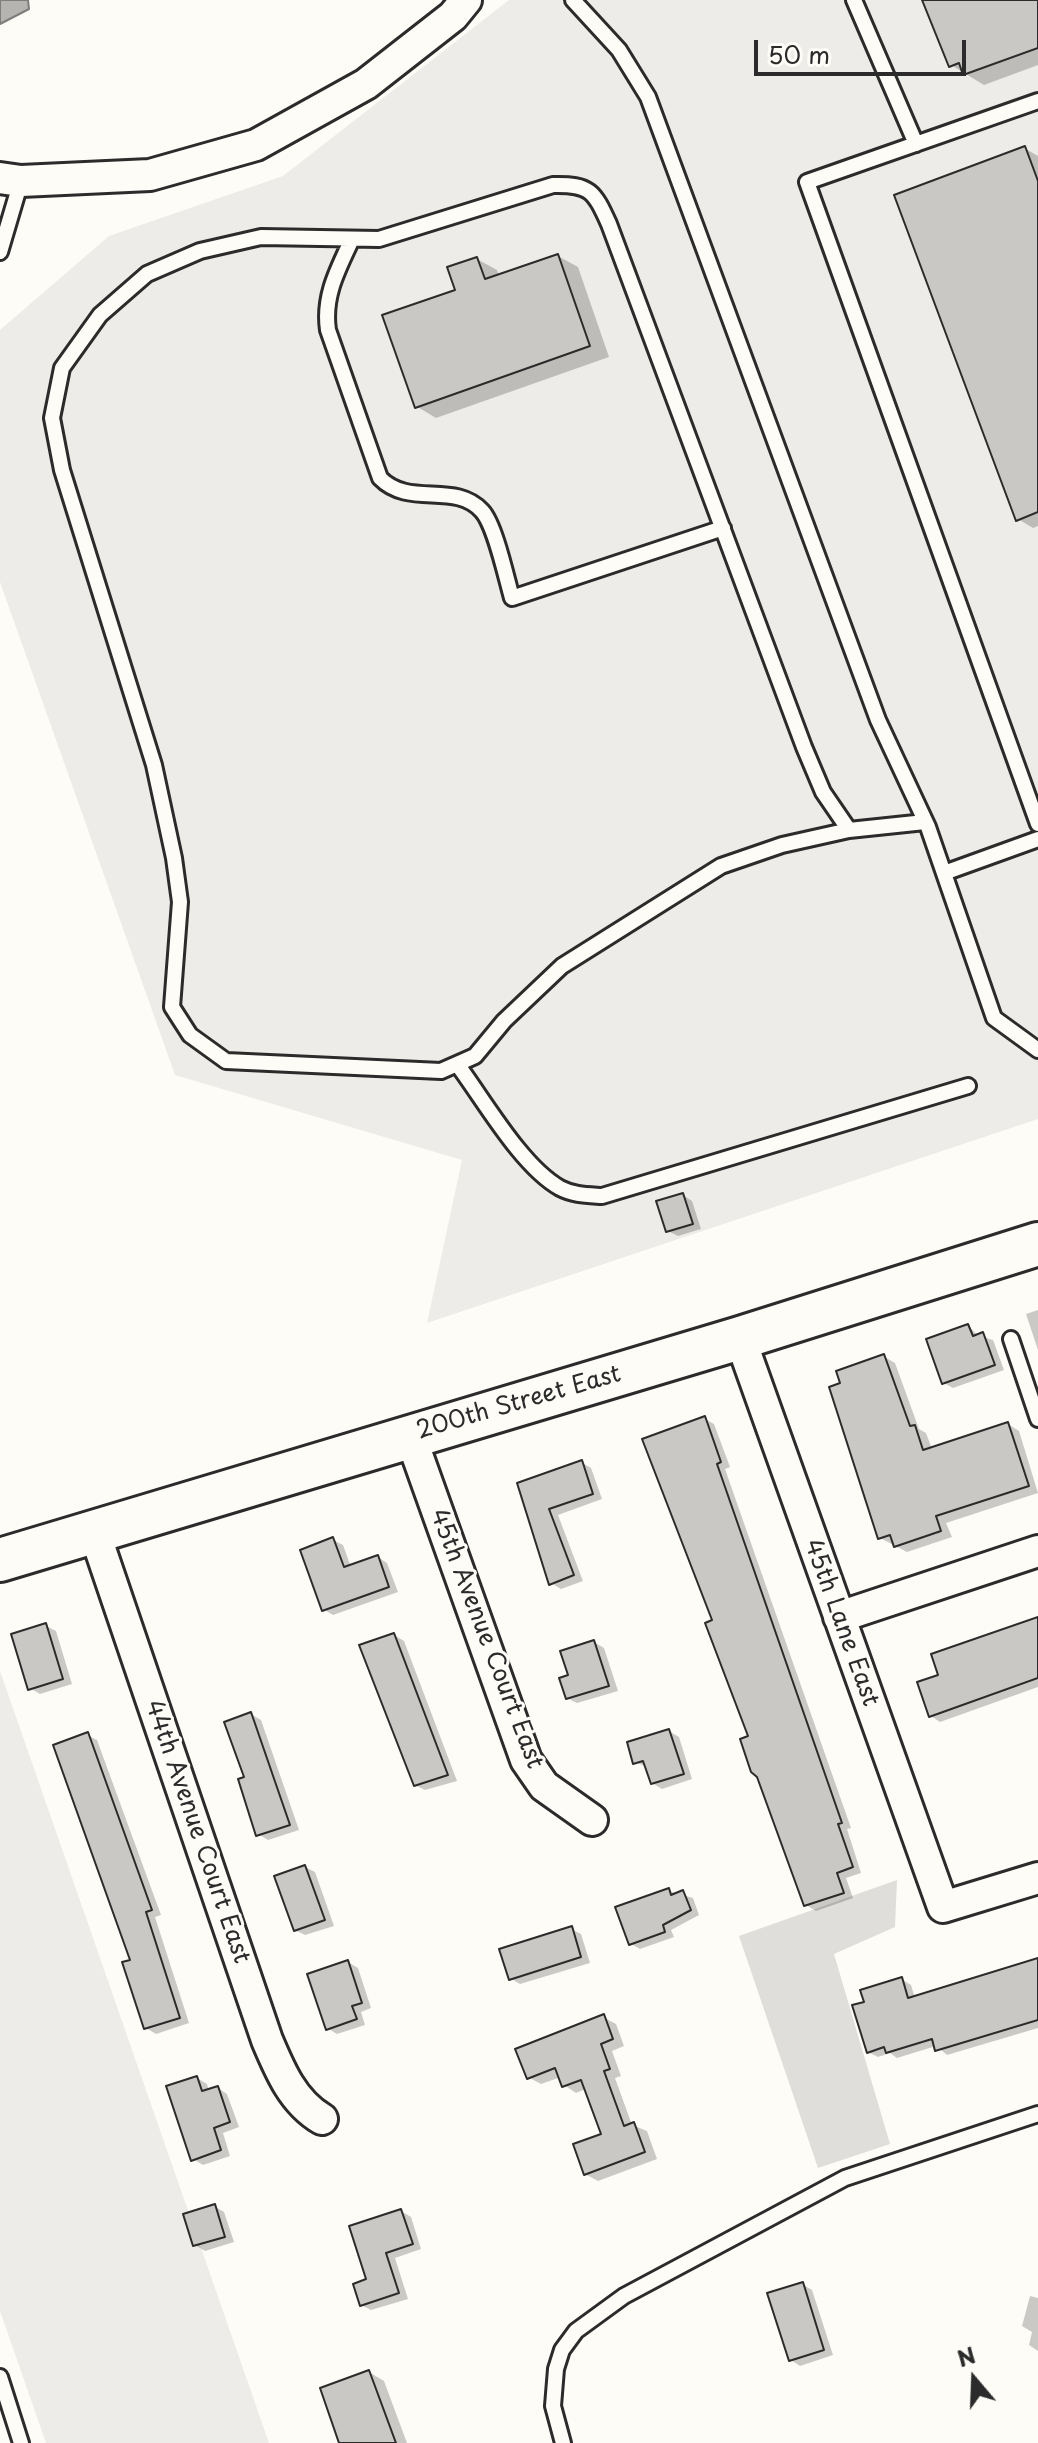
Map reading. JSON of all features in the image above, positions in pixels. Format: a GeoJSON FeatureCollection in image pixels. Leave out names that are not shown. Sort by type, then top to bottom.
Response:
{"type":"FeatureCollection","features":[{"type":"Feature","properties":{"kind":"street"},"geometry":{"type":"LineString","coordinates":[[10,179],[150,175],[256,145],[366,84],[453,16],[466,0]]}},
{"type":"Feature","properties":{"kind":"street","name":"200th Street East"},"geometry":{"type":"LineString","coordinates":[[0,1560],[740,1338],[1038,1244]]}},
{"type":"Feature","properties":{"kind":"street","name":"45th Lane East"},"geometry":{"type":"LineString","coordinates":[[740,1338],[943,1907],[1038,1878]]}},
{"type":"Feature","properties":{"kind":"street","name":"45th Avenue Court East"},"geometry":{"type":"LineString","coordinates":[[410,1435],[526,1760],[544,1786],[592,1820]]}},
{"type":"Feature","properties":{"kind":"street","name":"44th Avenue Court East"},"geometry":{"type":"LineString","coordinates":[[94,1531],[267,2040],[281,2073],[306,2109],[322,2119]]}},
{"type":"Feature","properties":{"kind":"street"},"geometry":{"type":"LineString","coordinates":[[839,1617],[1038,1551]]}},
{"type":"Feature","properties":{"kind":"lane"},"geometry":{"type":"LineString","coordinates":[[573,0],[619,50],[648,97],[878,720],[925,822],[994,1018],[1038,1050]]}},
{"type":"Feature","properties":{"kind":"lane"},"geometry":{"type":"LineString","coordinates":[[854,0],[916,144]]}},
{"type":"Feature","properties":{"kind":"lane"},"geometry":{"type":"LineString","coordinates":[[1038,101],[807,182],[1038,824]]}},
{"type":"Feature","properties":{"kind":"lane"},"geometry":{"type":"LineString","coordinates":[[0,252],[10,179]]}},
{"type":"Feature","properties":{"kind":"lane"},"geometry":{"type":"LineString","coordinates":[[849,830],[818,781],[596,195],[579,184],[553,185],[379,239],[261,237],[200,251],[147,274],[100,315],[62,368],[52,418],[62,470],[154,765],[180,902],[172,1007],[190,1035],[226,1061],[441,1071],[475,1056],[504,1021],[562,966],[721,866],[782,845],[849,830],[925,822]]}},
{"type":"Feature","properties":{"kind":"lane"},"geometry":{"type":"LineString","coordinates":[[352,239],[331,285],[325,313],[328,330],[380,478],[390,488],[408,496],[453,497],[472,502],[484,513],[512,598],[723,528]]}},
{"type":"Feature","properties":{"kind":"lane"},"geometry":{"type":"LineString","coordinates":[[944,873],[1038,839]]}},
{"type":"Feature","properties":{"kind":"lane"},"geometry":{"type":"LineString","coordinates":[[457,1064],[539,1172],[560,1188],[579,1195],[602,1196],[968,1086]]}},
{"type":"Feature","properties":{"kind":"lane"},"geometry":{"type":"LineString","coordinates":[[1011,1339],[1038,1419]]}},
{"type":"Feature","properties":{"kind":"lane"},"geometry":{"type":"LineString","coordinates":[[563,2443],[553,2406],[556,2369],[562,2350],[576,2331],[624,2296],[845,2178],[1038,2114]]}},
{"type":"Feature","properties":{"kind":"lane"},"geometry":{"type":"LineString","coordinates":[[0,2377],[21,2443]]}},
{"type":"Feature","properties":{"kind":"shaded area"},"geometry":{"type":"Polygon","coordinates":[[[0,0],[28,0],[29,9],[0,24],[0,0]]]}},
{"type":"Feature","properties":{"kind":"shaded area"},"geometry":{"type":"Polygon","coordinates":[[[509,0],[1038,0],[1038,1119],[427,1323],[462,1160],[175,1075],[0,582],[0,330],[109,236],[283,176],[509,0]]]}},
{"type":"Feature","properties":{"kind":"shaded area"},"geometry":{"type":"Polygon","coordinates":[[[0,1671],[269,2443],[46,2443],[0,2311],[0,1671]]]}},
{"type":"Feature","properties":{"kind":"shaded area"},"geometry":{"type":"Polygon","coordinates":[[[897,1880],[895,1927],[834,1954],[890,2144],[818,2168],[739,1936],[897,1880]]]}},
{"type":"Feature","properties":{"kind":"building"},"geometry":{"type":"Polygon","coordinates":[[[922,0],[1038,0],[1038,48],[963,75],[959,63],[949,67],[922,0]]]}},
{"type":"Feature","properties":{"kind":"building"},"geometry":{"type":"Polygon","coordinates":[[[1025,146],[1038,181],[1038,512],[1016,521],[894,195],[1025,146]]]}},
{"type":"Feature","properties":{"kind":"building"},"geometry":{"type":"Polygon","coordinates":[[[558,254],[590,346],[415,408],[382,315],[455,290],[447,267],[477,257],[485,279],[558,254]]]}},
{"type":"Feature","properties":{"kind":"building"},"geometry":{"type":"Polygon","coordinates":[[[683,1193],[693,1224],[666,1232],[656,1201],[683,1193]]]}},
{"type":"Feature","properties":{"kind":"building"},"geometry":{"type":"Polygon","coordinates":[[[968,1324],[973,1336],[983,1332],[995,1365],[942,1384],[926,1339],[968,1324]]]}},
{"type":"Feature","properties":{"kind":"building"},"geometry":{"type":"Polygon","coordinates":[[[884,1354],[910,1426],[915,1425],[923,1450],[1008,1422],[1029,1486],[936,1516],[941,1531],[894,1547],[890,1535],[878,1539],[829,1387],[840,1383],[836,1371],[884,1354]]]}},
{"type":"Feature","properties":{"kind":"building"},"geometry":{"type":"Polygon","coordinates":[[[705,1416],[721,1462],[717,1464],[842,1823],[838,1824],[853,1867],[837,1873],[844,1893],[804,1906],[740,1739],[748,1736],[705,1623],[712,1620],[642,1439],[705,1416]]]}},
{"type":"Feature","properties":{"kind":"building"},"geometry":{"type":"Polygon","coordinates":[[[582,1460],[593,1494],[549,1509],[574,1575],[549,1585],[517,1483],[582,1460]]]}},
{"type":"Feature","properties":{"kind":"building"},"geometry":{"type":"Polygon","coordinates":[[[333,1537],[344,1567],[378,1555],[389,1587],[322,1611],[300,1550],[333,1537]]]}},
{"type":"Feature","properties":{"kind":"building"},"geometry":{"type":"Polygon","coordinates":[[[1038,1617],[1038,1678],[929,1717],[917,1682],[938,1675],[931,1654],[1038,1617]]]}},
{"type":"Feature","properties":{"kind":"building"},"geometry":{"type":"Polygon","coordinates":[[[46,1623],[63,1679],[28,1690],[11,1634],[46,1623]]]}},
{"type":"Feature","properties":{"kind":"building"},"geometry":{"type":"Polygon","coordinates":[[[394,1633],[448,1775],[414,1786],[359,1645],[394,1633]]]}},
{"type":"Feature","properties":{"kind":"building"},"geometry":{"type":"Polygon","coordinates":[[[594,1640],[609,1686],[566,1699],[559,1678],[568,1675],[560,1651],[594,1640]]]}},
{"type":"Feature","properties":{"kind":"building"},"geometry":{"type":"Polygon","coordinates":[[[251,1712],[290,1825],[256,1836],[238,1779],[244,1777],[224,1722],[251,1712]]]}},
{"type":"Feature","properties":{"kind":"building"},"geometry":{"type":"Polygon","coordinates":[[[669,1729],[684,1774],[651,1784],[643,1761],[633,1764],[627,1742],[669,1729]]]}},
{"type":"Feature","properties":{"kind":"building"},"geometry":{"type":"Polygon","coordinates":[[[88,1732],[152,1910],[146,1912],[180,2018],[144,2029],[122,1962],[130,1960],[53,1745],[88,1732]]]}},
{"type":"Feature","properties":{"kind":"building"},"geometry":{"type":"Polygon","coordinates":[[[305,1865],[325,1920],[294,1931],[274,1876],[305,1865]]]}},
{"type":"Feature","properties":{"kind":"building"},"geometry":{"type":"Polygon","coordinates":[[[669,1888],[671,1895],[683,1890],[691,1910],[663,1925],[665,1932],[629,1945],[615,1907],[669,1888]]]}},
{"type":"Feature","properties":{"kind":"building"},"geometry":{"type":"Polygon","coordinates":[[[572,1926],[581,1957],[509,1980],[499,1949],[572,1926]]]}},
{"type":"Feature","properties":{"kind":"building"},"geometry":{"type":"Polygon","coordinates":[[[1038,1958],[1038,2020],[935,2051],[932,2039],[886,2053],[884,2047],[867,2053],[852,2005],[864,2002],[860,1990],[902,1977],[908,1998],[1038,1958]]]}},
{"type":"Feature","properties":{"kind":"building"},"geometry":{"type":"Polygon","coordinates":[[[348,1960],[362,2003],[352,2006],[357,2019],[326,2030],[307,1974],[348,1960]]]}},
{"type":"Feature","properties":{"kind":"building"},"geometry":{"type":"Polygon","coordinates":[[[604,2014],[613,2039],[601,2044],[610,2069],[604,2071],[624,2126],[634,2122],[645,2152],[584,2175],[573,2144],[601,2134],[581,2080],[562,2087],[555,2068],[527,2079],[515,2049],[604,2014]]]}},
{"type":"Feature","properties":{"kind":"building"},"geometry":{"type":"Polygon","coordinates":[[[197,2076],[202,2091],[218,2086],[230,2122],[214,2128],[221,2150],[191,2161],[166,2086],[197,2076]]]}},
{"type":"Feature","properties":{"kind":"building"},"geometry":{"type":"Polygon","coordinates":[[[215,2204],[225,2237],[193,2246],[183,2214],[215,2204]]]}},
{"type":"Feature","properties":{"kind":"building"},"geometry":{"type":"Polygon","coordinates":[[[401,2209],[413,2244],[386,2253],[399,2293],[360,2306],[353,2284],[366,2279],[349,2226],[401,2209]]]}},
{"type":"Feature","properties":{"kind":"building"},"geometry":{"type":"Polygon","coordinates":[[[803,2282],[824,2350],[789,2361],[767,2293],[803,2282]]]}},
{"type":"Feature","properties":{"kind":"building"},"geometry":{"type":"Polygon","coordinates":[[[369,2370],[396,2443],[339,2443],[320,2388],[369,2370]]]}}]}
